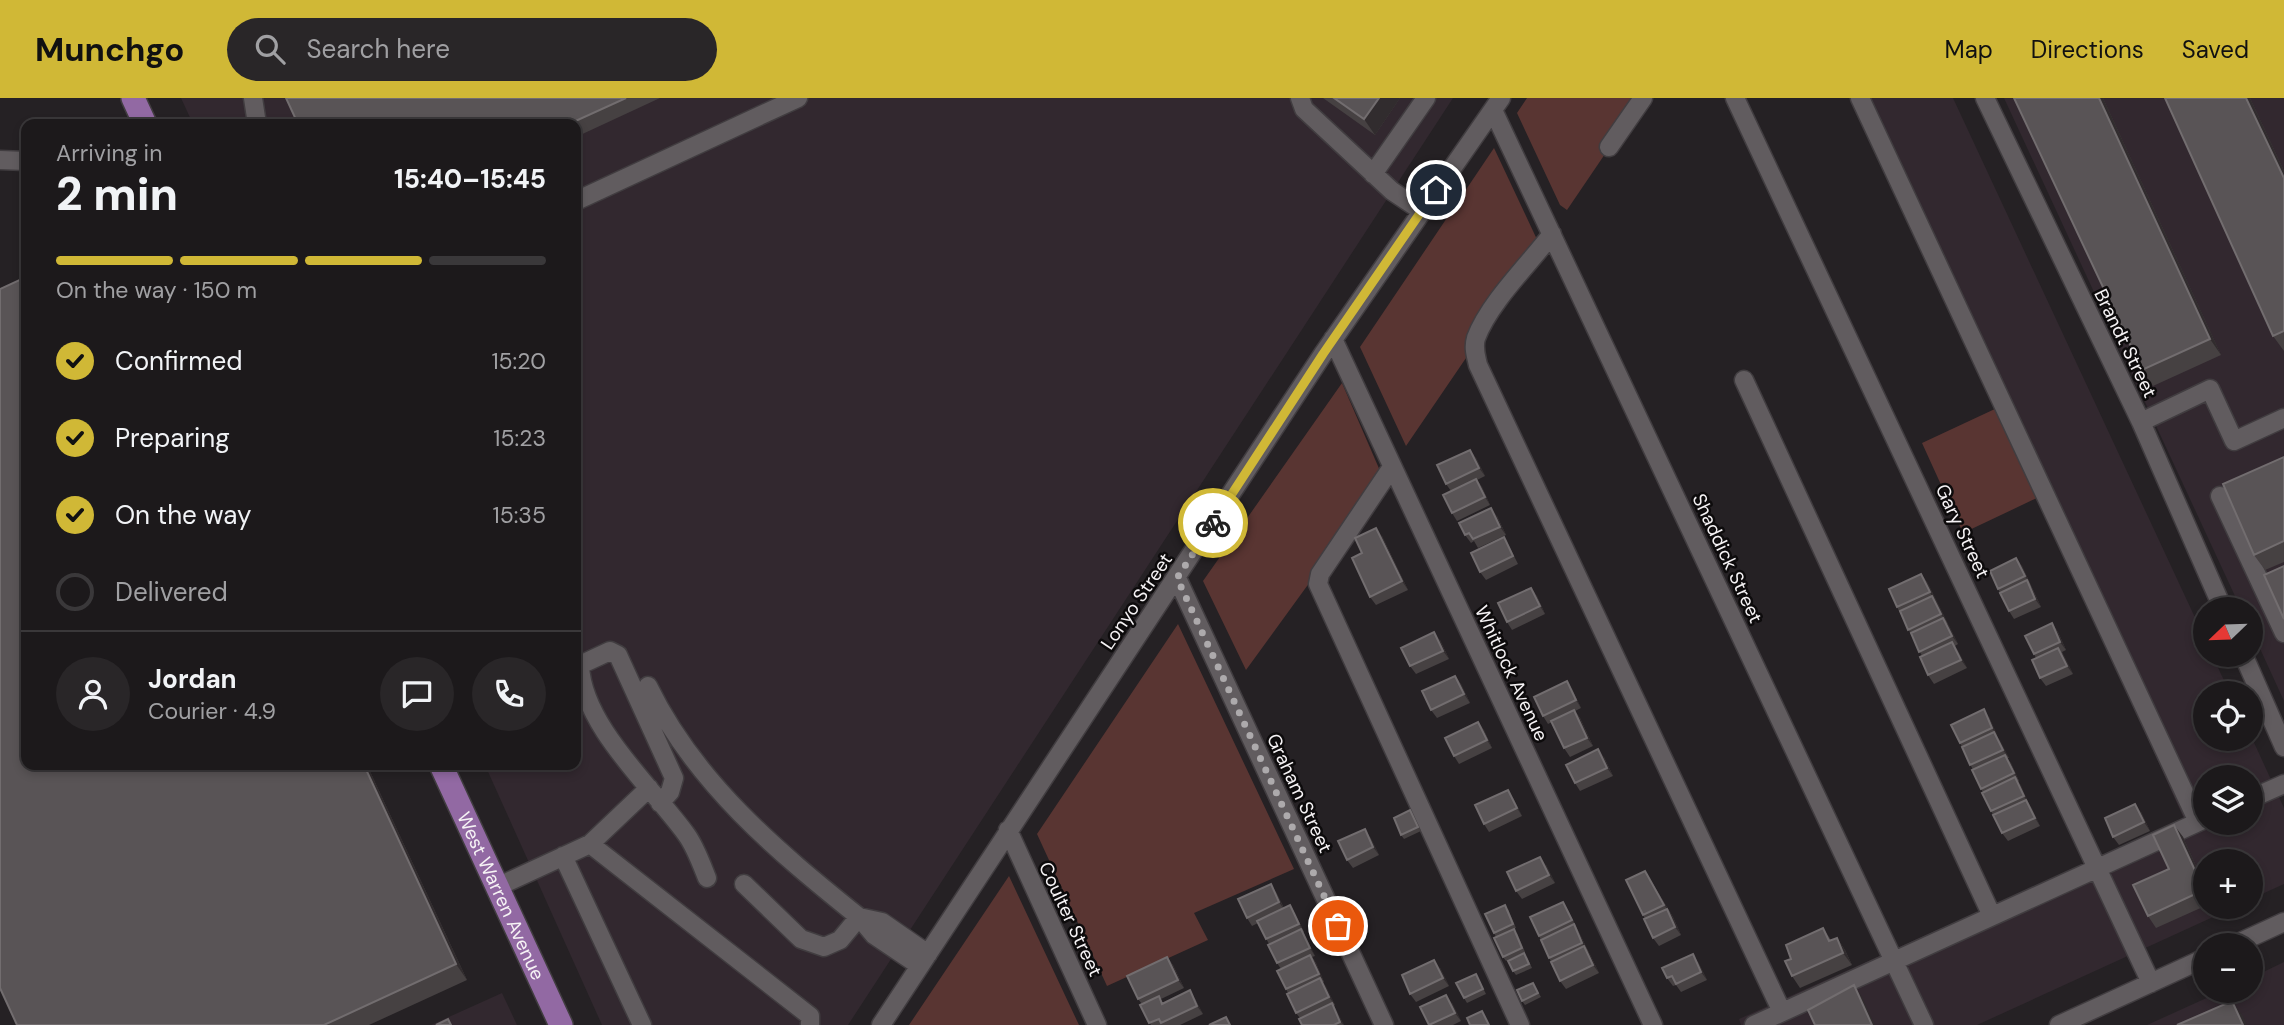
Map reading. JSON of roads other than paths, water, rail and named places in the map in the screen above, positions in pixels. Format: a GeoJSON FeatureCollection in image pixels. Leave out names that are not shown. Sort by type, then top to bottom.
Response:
{"type":"FeatureCollection","features":[{"type":"Feature","properties":{"kind":"main road"},"geometry":{"type":"LineString","coordinates":[[133,98],[139,119]]}},
{"type":"Feature","properties":{"kind":"main road","name":"West Warren Avenue"},"geometry":{"type":"LineString","coordinates":[[443,770],[561,1025]]}},
{"type":"Feature","properties":{"kind":"street"},"geometry":{"type":"LineString","coordinates":[[253,98],[256,119]]}},
{"type":"Feature","properties":{"kind":"street"},"geometry":{"type":"LineString","coordinates":[[581,199],[798,98]]}},
{"type":"Feature","properties":{"kind":"street"},"geometry":{"type":"LineString","coordinates":[[1300,98],[1304,109],[1373,174],[1422,211]]}},
{"type":"Feature","properties":{"kind":"street"},"geometry":{"type":"LineString","coordinates":[[1373,174],[1426,98]]}},
{"type":"Feature","properties":{"kind":"street"},"geometry":{"type":"LineString","coordinates":[[1609,148],[1643,98]]}},
{"type":"Feature","properties":{"kind":"street","name":"Gary Street"},"geometry":{"type":"LineString","coordinates":[[1735,98],[2151,983]]}},
{"type":"Feature","properties":{"kind":"street"},"geometry":{"type":"LineString","coordinates":[[1860,98],[2193,802]]}},
{"type":"Feature","properties":{"kind":"street","name":"Brandt Street"},"geometry":{"type":"LineString","coordinates":[[1985,98],[2141,422],[2218,597]]}},
{"type":"Feature","properties":{"kind":"street","name":"Lonyo Street"},"geometry":{"type":"LineString","coordinates":[[881,1025],[1333,339],[1497,104]]}},
{"type":"Feature","properties":{"kind":"street","name":"Shaddick Street"},"geometry":{"type":"LineString","coordinates":[[1497,104],[1552,234],[1924,1025]]}},
{"type":"Feature","properties":{"kind":"street"},"geometry":{"type":"LineString","coordinates":[[0,160],[21,161]]}},
{"type":"Feature","properties":{"kind":"street"},"geometry":{"type":"LineString","coordinates":[[1552,234],[1488,316],[1474,349],[1478,365],[1782,1012]]}},
{"type":"Feature","properties":{"kind":"street","name":"Whitlock Avenue"},"geometry":{"type":"LineString","coordinates":[[1333,339],[1653,1025]]}},
{"type":"Feature","properties":{"kind":"street"},"geometry":{"type":"LineString","coordinates":[[1744,380],[1992,916]]}},
{"type":"Feature","properties":{"kind":"street"},"geometry":{"type":"LineString","coordinates":[[2141,422],[2210,389],[2234,441],[2284,418]]}},
{"type":"Feature","properties":{"kind":"street"},"geometry":{"type":"LineString","coordinates":[[1392,467],[1320,575],[1318,584],[1520,1025]]}},
{"type":"Feature","properties":{"kind":"street"},"geometry":{"type":"LineString","coordinates":[[2220,496],[2284,633]]}},
{"type":"Feature","properties":{"kind":"street","name":"Graham Street"},"geometry":{"type":"LineString","coordinates":[[1177,578],[1384,1025]]}},
{"type":"Feature","properties":{"kind":"street"},"geometry":{"type":"LineString","coordinates":[[581,665],[610,651],[618,655],[674,778],[670,792],[660,803]]}},
{"type":"Feature","properties":{"kind":"street"},"geometry":{"type":"LineString","coordinates":[[2249,667],[2284,747]]}},
{"type":"Feature","properties":{"kind":"street"},"geometry":{"type":"LineString","coordinates":[[581,679],[596,714],[660,803],[687,835],[707,877]]}},
{"type":"Feature","properties":{"kind":"street"},"geometry":{"type":"LineString","coordinates":[[648,687],[663,717],[739,814],[859,917],[882,922],[924,960]]}},
{"type":"Feature","properties":{"kind":"street"},"geometry":{"type":"LineString","coordinates":[[2263,793],[2284,783]]}},
{"type":"Feature","properties":{"kind":"street"},"geometry":{"type":"LineString","coordinates":[[497,887],[590,844],[649,788]]}},
{"type":"Feature","properties":{"kind":"street"},"geometry":{"type":"LineString","coordinates":[[1754,1025],[2193,825]]}},
{"type":"Feature","properties":{"kind":"street","name":"Coulter Street"},"geometry":{"type":"LineString","coordinates":[[1008,831],[1097,1025]]}},
{"type":"Feature","properties":{"kind":"street"},"geometry":{"type":"LineString","coordinates":[[590,844],[810,1016],[810,1025]]}},
{"type":"Feature","properties":{"kind":"street"},"geometry":{"type":"LineString","coordinates":[[563,856],[642,1025]]}},
{"type":"Feature","properties":{"kind":"street"},"geometry":{"type":"LineString","coordinates":[[744,884],[801,939],[824,947],[840,940],[859,917]]}},
{"type":"Feature","properties":{"kind":"street"},"geometry":{"type":"LineString","coordinates":[[2260,933],[2284,922]]}},
{"type":"Feature","properties":{"kind":"street"},"geometry":{"type":"LineString","coordinates":[[2059,1025],[2193,964]]}}]}
